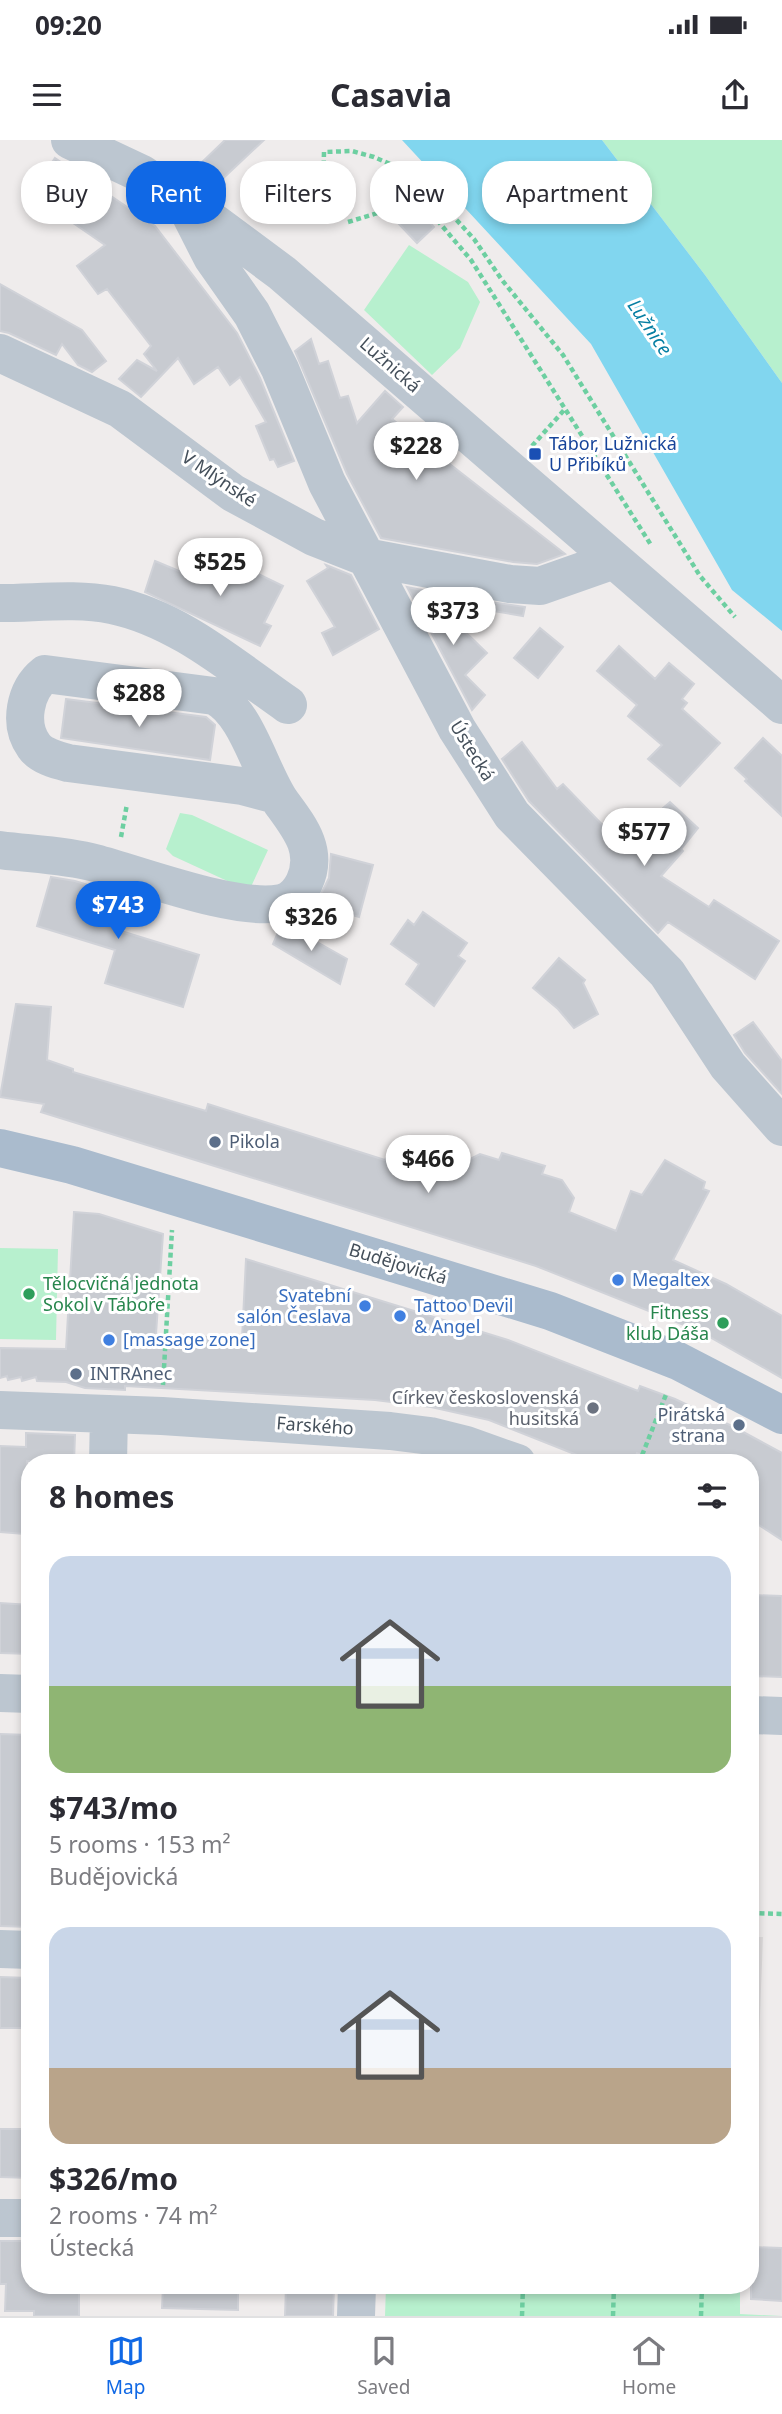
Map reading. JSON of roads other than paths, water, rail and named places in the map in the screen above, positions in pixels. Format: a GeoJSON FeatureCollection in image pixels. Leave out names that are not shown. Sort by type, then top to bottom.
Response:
{"type":"FeatureCollection","features":[{"type":"Feature","properties":{"kind":"main road","name":"Budějovická"},"geometry":{"type":"LineString","coordinates":[[0,1148],[72,1165],[550,1311],[677,1361],[782,1415]]}},
{"type":"Feature","properties":{"kind":"street","name":"Lužnická"},"geometry":{"type":"LineString","coordinates":[[70,140],[126,166]]}},
{"type":"Feature","properties":{"kind":"street","name":"Ústecká"},"geometry":{"type":"LineString","coordinates":[[195,224],[212,257],[253,314],[280,369],[327,483],[457,729],[512,815],[667,973],[727,1066],[782,1127]]}},
{"type":"Feature","properties":{"kind":"street","name":"Lužnická"},"geometry":{"type":"LineString","coordinates":[[214,224],[282,273],[782,705]]}},
{"type":"Feature","properties":{"kind":"street"},"geometry":{"type":"LineString","coordinates":[[253,314],[282,273]]}},
{"type":"Feature","properties":{"kind":"street","name":"V Mlýnské"},"geometry":{"type":"LineString","coordinates":[[0,353],[120,409],[233,493],[314,537],[365,556],[510,584],[540,586],[614,560]]}},
{"type":"Feature","properties":{"kind":"street"},"geometry":{"type":"LineString","coordinates":[[0,603],[110,605],[156,618],[187,635],[288,705]]}},
{"type":"Feature","properties":{"kind":"street"},"geometry":{"type":"LineString","coordinates":[[0,850],[91,862],[228,900],[263,904],[283,903],[300,892],[310,866],[308,844],[303,832],[276,795],[237,717],[224,701],[214,696],[45,674],[36,681],[25,711],[27,732],[34,747],[51,758],[68,763],[242,786],[276,795]]}},
{"type":"Feature","properties":{"kind":"street","name":"Farského"},"geometry":{"type":"LineString","coordinates":[[0,1410],[403,1432],[466,1444],[493,1454]]}},
{"type":"Feature","properties":{"kind":"street"},"geometry":{"type":"LineString","coordinates":[[108,1454],[109,1414]]}},
{"type":"Feature","properties":{"kind":"street"},"geometry":{"type":"LineString","coordinates":[[0,1693],[21,1694]]}},
{"type":"Feature","properties":{"kind":"street"},"geometry":{"type":"LineString","coordinates":[[759,1716],[782,1716]]}},
{"type":"Feature","properties":{"kind":"street"},"geometry":{"type":"LineString","coordinates":[[0,1949],[21,1950]]}},
{"type":"Feature","properties":{"kind":"street"},"geometry":{"type":"LineString","coordinates":[[0,2218],[21,2218]]}},
{"type":"Feature","properties":{"kind":"street"},"geometry":{"type":"LineString","coordinates":[[356,2316],[357,2294]]}},
{"type":"Feature","properties":{"kind":"water","name":"Lužnice"},"geometry":{"type":"Polygon","coordinates":[[[402,140],[602,140],[618,161],[482,161],[482,224],[652,224],[652,206],[705,275],[782,383],[782,631],[732,590],[591,344],[468,211],[468,161],[421,161],[402,140]]]}},
{"type":"Feature","properties":{"kind":"place","name":"Tábor, Lužnická U Přibíků"},"geometry":{"type":"Point","coordinates":[535,454]}},
{"type":"Feature","properties":{"kind":"place","name":"Pikola"},"geometry":{"type":"Point","coordinates":[215,1142]}},
{"type":"Feature","properties":{"kind":"place","name":"Megaltex"},"geometry":{"type":"Point","coordinates":[618,1280]}},
{"type":"Feature","properties":{"kind":"place","name":"Tělocvičná jednota Sokol v Táboře"},"geometry":{"type":"Point","coordinates":[29,1294]}},
{"type":"Feature","properties":{"kind":"place","name":"Svatební salón Česlava"},"geometry":{"type":"Point","coordinates":[365,1306]}},
{"type":"Feature","properties":{"kind":"place","name":"Tattoo Devil & Angel"},"geometry":{"type":"Point","coordinates":[400,1316]}},
{"type":"Feature","properties":{"kind":"place","name":"Fitness klub Dáša"},"geometry":{"type":"Point","coordinates":[723,1323]}},
{"type":"Feature","properties":{"kind":"place","name":"[massage zone]"},"geometry":{"type":"Point","coordinates":[109,1340]}},
{"type":"Feature","properties":{"kind":"place","name":"INTRAnec"},"geometry":{"type":"Point","coordinates":[76,1374]}},
{"type":"Feature","properties":{"kind":"place","name":"Církev československá husitská"},"geometry":{"type":"Point","coordinates":[593,1408]}},
{"type":"Feature","properties":{"kind":"place","name":"Pirátská strana"},"geometry":{"type":"Point","coordinates":[739,1425]}}]}
